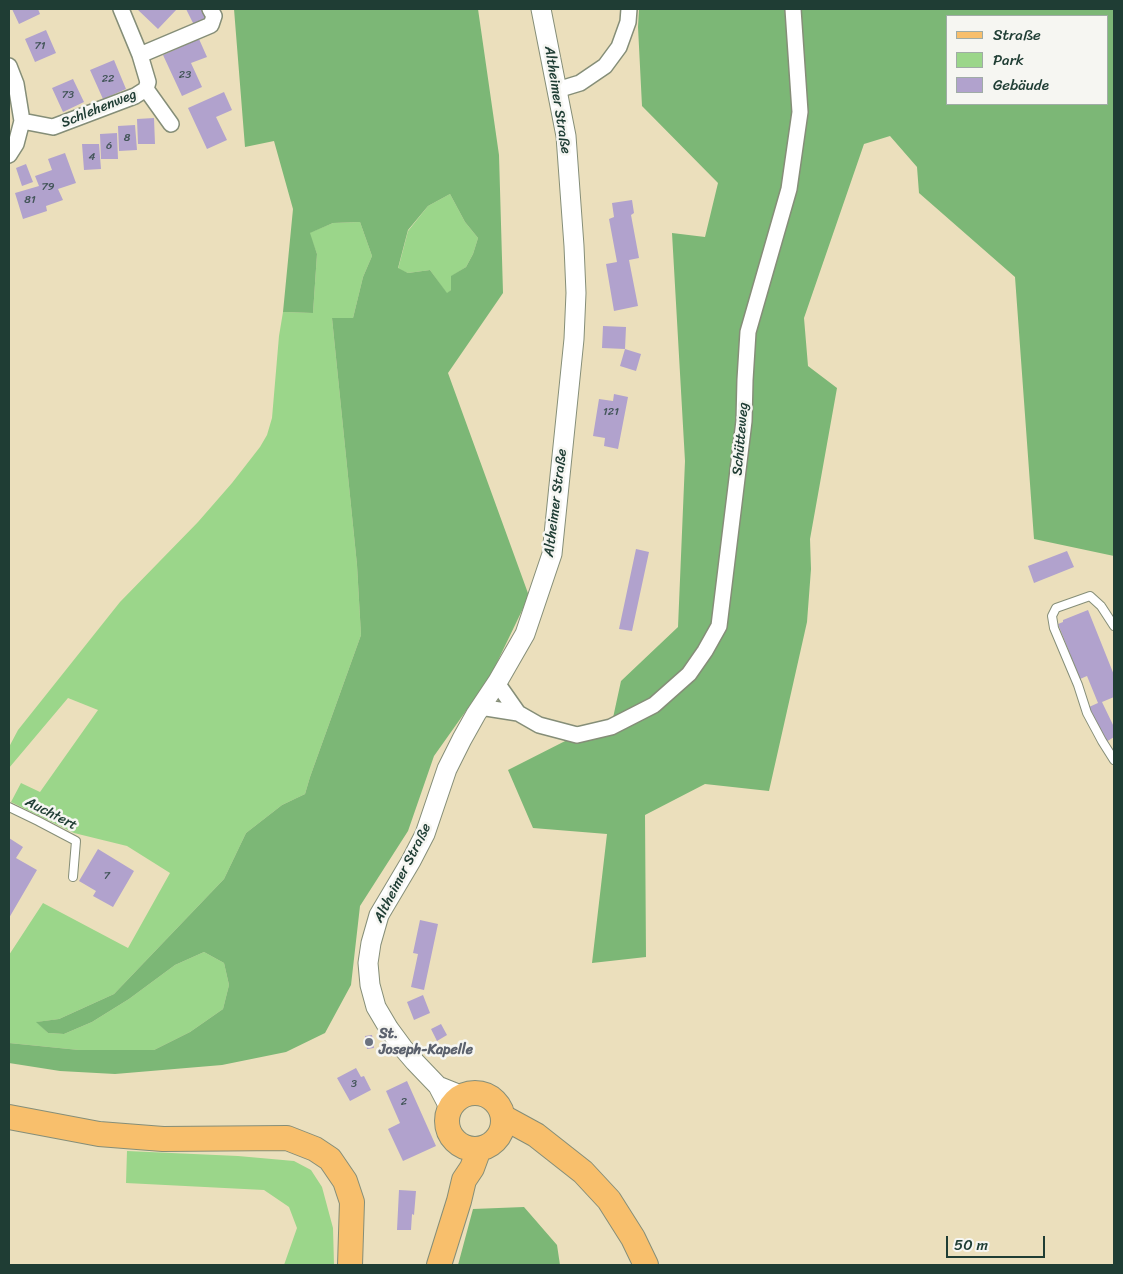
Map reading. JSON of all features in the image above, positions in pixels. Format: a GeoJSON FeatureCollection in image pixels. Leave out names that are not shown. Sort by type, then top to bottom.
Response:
{"type":"FeatureCollection","features":[{"type":"Feature","properties":{"kind":"main road"},"geometry":{"type":"LineString","coordinates":[[471,1094],[480,1094],[488,1096],[500,1109],[501,1126],[494,1141],[487,1146],[469,1146],[453,1137],[448,1119],[456,1103],[471,1094]]}},
{"type":"Feature","properties":{"kind":"main road"},"geometry":{"type":"LineString","coordinates":[[9,1117],[99,1134],[163,1139],[286,1138],[315,1149],[330,1158],[345,1181],[352,1202],[350,1265]]}},
{"type":"Feature","properties":{"kind":"main road"},"geometry":{"type":"LineString","coordinates":[[501,1126],[557,1152],[583,1172],[609,1200],[633,1238],[646,1265]]}},
{"type":"Feature","properties":{"kind":"main road"},"geometry":{"type":"LineString","coordinates":[[439,1265],[464,1180],[472,1168],[469,1146]]}},
{"type":"Feature","properties":{"kind":"street"},"geometry":{"type":"LineString","coordinates":[[121,9],[140,54],[148,82],[146,89],[171,124]]}},
{"type":"Feature","properties":{"kind":"street"},"geometry":{"type":"LineString","coordinates":[[140,54],[211,25],[214,16],[210,9]]}},
{"type":"Feature","properties":{"kind":"street","name":"Altheimer Straße"},"geometry":{"type":"LineString","coordinates":[[456,1103],[402,1048],[389,1029],[376,1007],[370,985],[368,963],[371,943],[379,915],[425,834],[447,769],[462,739],[525,634],[552,554],[574,339],[576,293],[574,237],[566,136],[541,9]]}},
{"type":"Feature","properties":{"kind":"street"},"geometry":{"type":"LineString","coordinates":[[557,90],[580,83],[605,66],[619,47],[628,22],[629,9]]}},
{"type":"Feature","properties":{"kind":"street","name":"Schütteweg"},"geometry":{"type":"LineString","coordinates":[[480,708],[518,713],[539,725],[577,735],[611,727],[654,705],[689,674],[706,652],[718,626],[744,421],[744,380],[748,332],[789,188],[800,112],[793,9]]}},
{"type":"Feature","properties":{"kind":"street"},"geometry":{"type":"LineString","coordinates":[[9,66],[16,84],[22,121],[16,144],[9,155]]}},
{"type":"Feature","properties":{"kind":"street","name":"Schlehenweg"},"geometry":{"type":"LineString","coordinates":[[22,121],[53,127],[135,96],[146,89]]}},
{"type":"Feature","properties":{"kind":"street","name":"Schütteweg"},"geometry":{"type":"LineString","coordinates":[[497,683],[518,713]]}},
{"type":"Feature","properties":{"kind":"lane"},"geometry":{"type":"LineString","coordinates":[[1114,626],[1101,606],[1090,596],[1056,608],[1052,616],[1054,628],[1078,685],[1087,713],[1114,760]]}},
{"type":"Feature","properties":{"kind":"lane","name":"Auchtert"},"geometry":{"type":"LineString","coordinates":[[9,808],[76,841],[73,877]]}},
{"type":"Feature","properties":{"kind":"green space"},"geometry":{"type":"Polygon","coordinates":[[[234,9],[478,9],[499,155],[503,293],[448,373],[529,596],[490,677],[434,756],[408,831],[360,906],[351,985],[325,1033],[286,1052],[222,1065],[115,1074],[60,1071],[9,1063],[9,1043],[79,1050],[154,1050],[190,1032],[223,1009],[229,985],[224,963],[204,952],[175,965],[129,999],[92,1022],[64,1034],[48,1033],[36,1022],[59,1019],[114,994],[224,879],[246,833],[282,805],[305,794],[361,635],[357,565],[332,318],[353,318],[363,277],[372,256],[360,222],[333,223],[310,233],[317,254],[313,313],[283,312],[293,209],[274,141],[245,147],[234,9]],[[450,194],[428,206],[408,230],[398,268],[408,273],[430,270],[447,293],[451,290],[451,276],[466,267],[478,238],[465,222],[450,194]]]}},
{"type":"Feature","properties":{"kind":"green space"},"geometry":{"type":"Polygon","coordinates":[[[639,9],[1114,9],[1114,556],[1034,539],[1015,277],[919,193],[917,167],[890,136],[864,144],[804,318],[808,366],[837,388],[810,539],[811,569],[807,622],[769,791],[705,784],[645,815],[646,957],[592,963],[607,834],[533,828],[508,770],[577,735],[611,727],[621,681],[678,627],[685,461],[672,233],[705,237],[718,183],[642,106],[638,27],[639,9]]]}},
{"type":"Feature","properties":{"kind":"green space"},"geometry":{"type":"Polygon","coordinates":[[[450,194],[465,222],[478,238],[466,267],[452,276],[451,290],[447,294],[430,270],[408,273],[398,269],[408,231],[428,206],[450,194]]]}},
{"type":"Feature","properties":{"kind":"green space"},"geometry":{"type":"Polygon","coordinates":[[[360,222],[372,256],[363,277],[353,318],[332,318],[357,565],[361,635],[305,794],[282,805],[246,833],[224,879],[114,994],[59,1019],[37,1022],[48,1033],[64,1034],[92,1022],[129,999],[175,965],[204,952],[224,963],[229,985],[223,1009],[190,1032],[154,1050],[79,1050],[9,1043],[9,955],[43,903],[128,948],[170,873],[127,846],[74,833],[11,802],[21,783],[40,792],[98,710],[68,698],[9,768],[9,747],[18,730],[120,602],[198,522],[260,447],[267,435],[272,418],[279,336],[283,312],[313,313],[317,254],[309,233],[333,223],[360,222]]]}},
{"type":"Feature","properties":{"kind":"green space"},"geometry":{"type":"Polygon","coordinates":[[[127,1151],[238,1156],[294,1161],[311,1170],[322,1187],[333,1228],[334,1265],[284,1265],[297,1228],[289,1207],[264,1190],[126,1183],[127,1151]]]}},
{"type":"Feature","properties":{"kind":"green space"},"geometry":{"type":"Polygon","coordinates":[[[524,1207],[557,1245],[560,1265],[458,1265],[473,1209],[524,1207]]]}},
{"type":"Feature","properties":{"kind":"building"},"geometry":{"type":"Polygon","coordinates":[[[12,9],[38,9],[40,14],[19,24],[12,9]]]}},
{"type":"Feature","properties":{"kind":"building"},"geometry":{"type":"Polygon","coordinates":[[[137,9],[177,9],[158,29],[137,9]]]}},
{"type":"Feature","properties":{"kind":"building"},"geometry":{"type":"Polygon","coordinates":[[[186,9],[205,9],[209,18],[194,25],[186,9]]]}},
{"type":"Feature","properties":{"kind":"building"},"geometry":{"type":"Polygon","coordinates":[[[46,30],[56,53],[35,62],[25,39],[46,30]]]}},
{"type":"Feature","properties":{"kind":"building"},"geometry":{"type":"Polygon","coordinates":[[[199,39],[207,57],[191,63],[202,87],[182,96],[163,55],[199,39]]]}},
{"type":"Feature","properties":{"kind":"building"},"geometry":{"type":"Polygon","coordinates":[[[114,60],[126,89],[103,99],[90,70],[114,60]]]}},
{"type":"Feature","properties":{"kind":"building"},"geometry":{"type":"Polygon","coordinates":[[[73,79],[84,102],[63,112],[52,88],[73,79]]]}},
{"type":"Feature","properties":{"kind":"building"},"geometry":{"type":"Polygon","coordinates":[[[224,92],[232,110],[216,117],[227,140],[207,149],[188,108],[224,92]]]}},
{"type":"Feature","properties":{"kind":"building"},"geometry":{"type":"Polygon","coordinates":[[[154,118],[155,144],[138,144],[137,119],[154,118]]]}},
{"type":"Feature","properties":{"kind":"building"},"geometry":{"type":"Polygon","coordinates":[[[135,125],[137,150],[119,151],[118,126],[135,125]]]}},
{"type":"Feature","properties":{"kind":"building"},"geometry":{"type":"Polygon","coordinates":[[[117,133],[118,159],[101,159],[100,134],[117,133]]]}},
{"type":"Feature","properties":{"kind":"building"},"geometry":{"type":"Polygon","coordinates":[[[82,144],[99,144],[101,169],[84,170],[82,144]]]}},
{"type":"Feature","properties":{"kind":"building"},"geometry":{"type":"Polygon","coordinates":[[[65,153],[76,183],[58,189],[63,200],[46,206],[47,211],[23,219],[15,193],[39,186],[35,176],[52,170],[48,159],[65,153]]]}},
{"type":"Feature","properties":{"kind":"building"},"geometry":{"type":"Polygon","coordinates":[[[26,164],[33,182],[22,186],[16,168],[26,164]]]}},
{"type":"Feature","properties":{"kind":"building"},"geometry":{"type":"Polygon","coordinates":[[[632,200],[634,213],[631,215],[639,258],[629,260],[638,306],[614,311],[606,264],[617,262],[609,219],[614,217],[612,203],[632,200]]]}},
{"type":"Feature","properties":{"kind":"building"},"geometry":{"type":"Polygon","coordinates":[[[603,326],[626,327],[625,349],[602,348],[603,326]]]}},
{"type":"Feature","properties":{"kind":"building"},"geometry":{"type":"Polygon","coordinates":[[[625,349],[641,354],[636,371],[620,366],[625,349]]]}},
{"type":"Feature","properties":{"kind":"building"},"geometry":{"type":"Polygon","coordinates":[[[614,394],[628,397],[618,449],[604,446],[605,438],[593,436],[599,399],[613,401],[614,394]]]}},
{"type":"Feature","properties":{"kind":"building"},"geometry":{"type":"Polygon","coordinates":[[[636,549],[649,552],[632,631],[619,629],[636,549]]]}},
{"type":"Feature","properties":{"kind":"building"},"geometry":{"type":"Polygon","coordinates":[[[1067,551],[1074,567],[1034,583],[1028,566],[1067,551]]]}},
{"type":"Feature","properties":{"kind":"building"},"geometry":{"type":"Polygon","coordinates":[[[1088,610],[1114,675],[1114,697],[1102,702],[1114,727],[1114,737],[1106,742],[1089,707],[1098,703],[1087,676],[1080,679],[1058,624],[1063,622],[1063,620],[1088,610]]]}},
{"type":"Feature","properties":{"kind":"building"},"geometry":{"type":"Polygon","coordinates":[[[9,838],[23,847],[16,858],[37,870],[9,918],[9,838]]]}},
{"type":"Feature","properties":{"kind":"building"},"geometry":{"type":"Polygon","coordinates":[[[98,849],[134,871],[113,907],[93,896],[96,891],[79,881],[98,849]]]}},
{"type":"Feature","properties":{"kind":"building"},"geometry":{"type":"Polygon","coordinates":[[[420,920],[438,924],[424,990],[411,987],[418,954],[413,953],[420,920]]]}},
{"type":"Feature","properties":{"kind":"building"},"geometry":{"type":"Polygon","coordinates":[[[423,995],[430,1013],[414,1020],[407,1002],[423,995]]]}},
{"type":"Feature","properties":{"kind":"building"},"geometry":{"type":"Polygon","coordinates":[[[441,1024],[447,1035],[437,1041],[431,1029],[441,1024]]]}},
{"type":"Feature","properties":{"kind":"building","name":"St. Joseph-Kapelle"},"geometry":{"type":"Polygon","coordinates":[[[372,1035],[374,1048],[367,1049],[365,1036],[372,1035]]]}},
{"type":"Feature","properties":{"kind":"building"},"geometry":{"type":"Polygon","coordinates":[[[356,1068],[361,1077],[364,1076],[371,1090],[350,1101],[337,1078],[356,1068]]]}},
{"type":"Feature","properties":{"kind":"building"},"geometry":{"type":"Polygon","coordinates":[[[407,1081],[436,1146],[403,1161],[388,1129],[400,1123],[386,1091],[407,1081]]]}},
{"type":"Feature","properties":{"kind":"building"},"geometry":{"type":"Polygon","coordinates":[[[399,1190],[416,1191],[411,1230],[397,1230],[399,1190]]]}},
{"type":"Feature","properties":{"kind":"place","name":"St. Joseph-Kapelle"},"geometry":{"type":"Point","coordinates":[369,1042]}}]}
